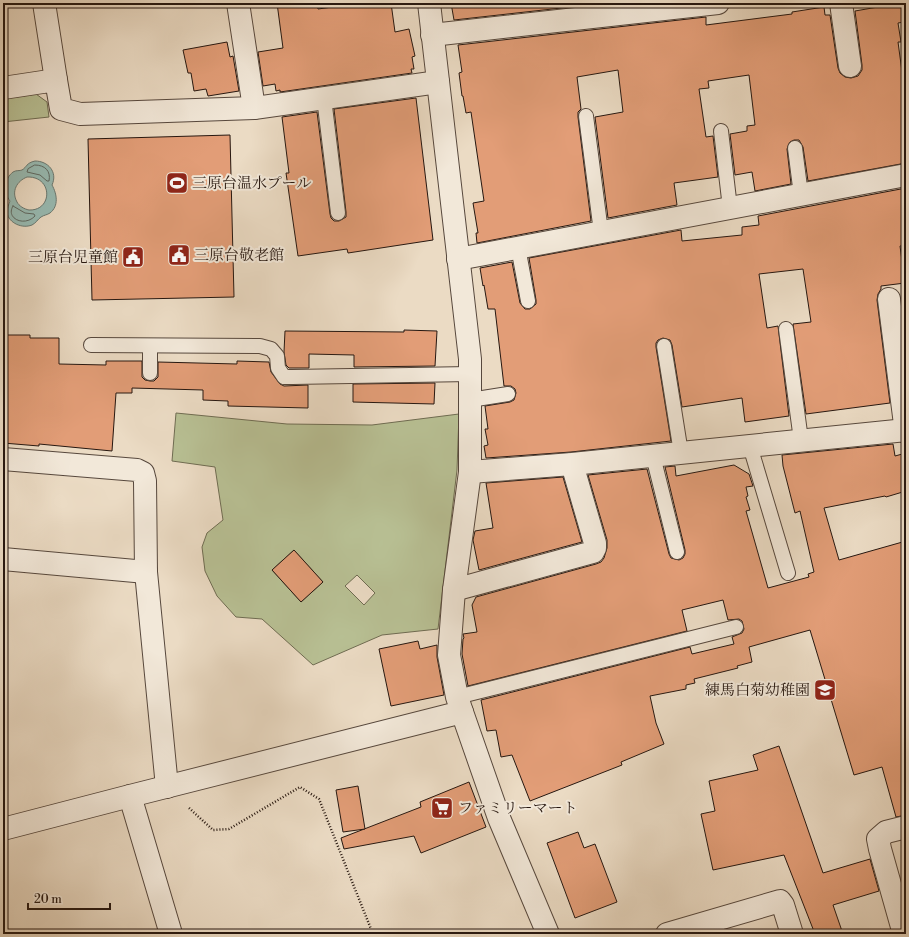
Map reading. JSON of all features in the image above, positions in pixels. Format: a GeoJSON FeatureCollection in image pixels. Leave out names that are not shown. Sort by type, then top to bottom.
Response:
{"type":"FeatureCollection","features":[{"type":"Feature","properties":{"kind":"street"},"geometry":{"type":"LineString","coordinates":[[44,3],[61,109],[80,114],[254,108],[438,82]]}},
{"type":"Feature","properties":{"kind":"street"},"geometry":{"type":"LineString","coordinates":[[238,3],[254,108]]}},
{"type":"Feature","properties":{"kind":"street"},"geometry":{"type":"LineString","coordinates":[[429,3],[470,359],[470,472],[454,590],[449,655],[460,705],[500,818],[548,934]]}},
{"type":"Feature","properties":{"kind":"street"},"geometry":{"type":"LineString","coordinates":[[432,35],[718,3]]}},
{"type":"Feature","properties":{"kind":"street"},"geometry":{"type":"LineString","coordinates":[[842,3],[850,66]]}},
{"type":"Feature","properties":{"kind":"street"},"geometry":{"type":"LineString","coordinates":[[3,88],[56,80]]}},
{"type":"Feature","properties":{"kind":"street"},"geometry":{"type":"LineString","coordinates":[[458,259],[906,175]]}},
{"type":"Feature","properties":{"kind":"street"},"geometry":{"type":"LineString","coordinates":[[470,472],[572,464],[801,440],[906,431],[889,299]]}},
{"type":"Feature","properties":{"kind":"street"},"geometry":{"type":"LineString","coordinates":[[3,459],[137,470],[143,473],[145,482],[146,572],[167,787]]}},
{"type":"Feature","properties":{"kind":"street"},"geometry":{"type":"LineString","coordinates":[[454,590],[593,552],[595,543],[572,464]]}},
{"type":"Feature","properties":{"kind":"street"},"geometry":{"type":"LineString","coordinates":[[3,559],[146,572]]}},
{"type":"Feature","properties":{"kind":"street"},"geometry":{"type":"LineString","coordinates":[[3,829],[167,787],[460,705]]}},
{"type":"Feature","properties":{"kind":"street"},"geometry":{"type":"LineString","coordinates":[[130,796],[171,934]]}},
{"type":"Feature","properties":{"kind":"street"},"geometry":{"type":"LineString","coordinates":[[904,934],[878,839],[886,832],[906,827]]}},
{"type":"Feature","properties":{"kind":"street"},"geometry":{"type":"LineString","coordinates":[[666,934],[780,901],[783,905],[792,934]]}},
{"type":"Feature","properties":{"kind":"lane"},"geometry":{"type":"LineString","coordinates":[[324,98],[338,213]]}},
{"type":"Feature","properties":{"kind":"lane"},"geometry":{"type":"LineString","coordinates":[[586,116],[601,232]]}},
{"type":"Feature","properties":{"kind":"lane"},"geometry":{"type":"LineString","coordinates":[[721,131],[730,208]]}},
{"type":"Feature","properties":{"kind":"lane"},"geometry":{"type":"LineString","coordinates":[[795,148],[801,195]]}},
{"type":"Feature","properties":{"kind":"lane"},"geometry":{"type":"LineString","coordinates":[[518,247],[528,301]]}},
{"type":"Feature","properties":{"kind":"lane"},"geometry":{"type":"LineString","coordinates":[[786,329],[801,440]]}},
{"type":"Feature","properties":{"kind":"lane"},"geometry":{"type":"LineString","coordinates":[[91,345],[260,346],[271,349],[277,356],[278,368],[284,376],[470,374]]}},
{"type":"Feature","properties":{"kind":"lane"},"geometry":{"type":"LineString","coordinates":[[150,346],[150,373]]}},
{"type":"Feature","properties":{"kind":"lane"},"geometry":{"type":"LineString","coordinates":[[664,346],[681,453]]}},
{"type":"Feature","properties":{"kind":"lane"},"geometry":{"type":"LineString","coordinates":[[470,400],[508,394]]}},
{"type":"Feature","properties":{"kind":"lane"},"geometry":{"type":"LineString","coordinates":[[750,446],[788,573]]}},
{"type":"Feature","properties":{"kind":"lane"},"geometry":{"type":"LineString","coordinates":[[653,456],[677,552]]}},
{"type":"Feature","properties":{"kind":"lane"},"geometry":{"type":"LineString","coordinates":[[460,705],[736,627]]}},
{"type":"Feature","properties":{"kind":"path"},"geometry":{"type":"LineString","coordinates":[[167,787],[212,830],[229,829],[300,787],[319,799],[373,934]]}},
{"type":"Feature","properties":{"kind":"green space"},"geometry":{"type":"Polygon","coordinates":[[[36,94],[47,102],[49,117],[3,122],[3,99],[36,94]]]}},
{"type":"Feature","properties":{"kind":"green space"},"geometry":{"type":"Polygon","coordinates":[[[176,413],[287,424],[372,425],[459,414],[457,470],[438,629],[382,635],[313,665],[262,619],[236,617],[217,596],[205,571],[202,547],[207,533],[223,520],[215,467],[172,461],[176,413]],[[294,550],[272,570],[301,602],[323,582],[294,550]],[[357,575],[345,586],[364,605],[375,593],[357,575]]]}},
{"type":"Feature","properties":{"kind":"water"},"geometry":{"type":"Polygon","coordinates":[[[40,161],[51,168],[54,176],[52,185],[56,196],[56,203],[55,207],[50,213],[41,217],[32,225],[20,226],[8,217],[7,211],[10,201],[6,194],[6,182],[13,172],[22,170],[32,162],[40,161]],[[27,177],[20,181],[16,187],[15,198],[25,209],[37,209],[46,200],[47,194],[45,187],[42,182],[36,178],[27,177]]]}},
{"type":"Feature","properties":{"kind":"building"},"geometry":{"type":"Polygon","coordinates":[[[277,3],[317,3],[318,9],[361,3],[391,3],[395,32],[409,29],[415,56],[412,57],[414,69],[411,69],[412,73],[280,92],[280,90],[276,91],[275,84],[263,86],[258,52],[283,48],[277,3]]]}},
{"type":"Feature","properties":{"kind":"building"},"geometry":{"type":"Polygon","coordinates":[[[451,3],[606,3],[454,20],[451,3]]]}},
{"type":"Feature","properties":{"kind":"building"},"geometry":{"type":"Polygon","coordinates":[[[878,3],[901,3],[904,22],[898,23],[901,42],[898,42],[905,94],[903,95],[906,119],[906,163],[808,181],[803,147],[799,140],[794,140],[790,142],[787,149],[791,184],[755,191],[752,172],[735,175],[730,134],[747,131],[747,126],[755,125],[749,75],[708,81],[709,88],[699,89],[706,137],[713,136],[718,177],[674,183],[677,205],[608,218],[595,117],[623,112],[618,70],[577,77],[581,109],[578,112],[578,117],[591,221],[477,243],[476,233],[478,233],[473,203],[484,201],[471,112],[466,113],[462,96],[459,73],[462,72],[458,45],[706,17],[706,25],[792,14],[792,12],[824,7],[825,15],[830,15],[838,68],[840,73],[845,77],[851,78],[858,76],[862,70],[855,11],[878,7],[878,3]]]}},
{"type":"Feature","properties":{"kind":"building"},"geometry":{"type":"Polygon","coordinates":[[[227,42],[230,57],[233,56],[239,91],[208,96],[206,89],[194,91],[191,73],[188,73],[183,50],[227,42]]]}},
{"type":"Feature","properties":{"kind":"building"},"geometry":{"type":"Polygon","coordinates":[[[416,98],[433,240],[348,253],[347,249],[298,256],[286,173],[289,173],[282,117],[317,112],[330,214],[334,221],[339,221],[346,217],[346,212],[334,109],[416,98]]]}},
{"type":"Feature","properties":{"kind":"building"},"geometry":{"type":"Polygon","coordinates":[[[230,135],[234,297],[92,300],[88,139],[230,135]]]}},
{"type":"Feature","properties":{"kind":"building"},"geometry":{"type":"Polygon","coordinates":[[[906,188],[906,245],[900,246],[905,283],[881,286],[877,300],[890,403],[806,414],[793,324],[811,322],[803,269],[759,274],[767,328],[778,326],[789,416],[745,422],[742,398],[682,407],[672,345],[670,340],[663,338],[658,340],[656,347],[671,441],[571,452],[486,458],[484,446],[488,445],[485,429],[488,429],[485,406],[510,402],[514,400],[516,393],[515,389],[511,386],[504,386],[495,309],[488,309],[480,268],[512,262],[520,303],[525,309],[530,309],[536,304],[536,300],[529,258],[681,230],[682,241],[742,235],[742,227],[759,225],[758,216],[906,188]]]}},
{"type":"Feature","properties":{"kind":"building"},"geometry":{"type":"Polygon","coordinates":[[[404,330],[437,331],[435,366],[354,367],[354,355],[309,354],[309,368],[289,368],[286,365],[284,352],[285,331],[404,332],[404,330]]]}},
{"type":"Feature","properties":{"kind":"building"},"geometry":{"type":"Polygon","coordinates":[[[3,335],[30,335],[30,338],[59,338],[59,364],[106,365],[106,361],[142,361],[142,377],[145,380],[150,381],[154,381],[158,377],[158,362],[237,364],[237,361],[269,362],[271,372],[280,384],[284,386],[308,385],[308,408],[228,406],[228,401],[203,400],[203,390],[132,388],[132,393],[116,393],[112,451],[39,444],[39,446],[3,443],[3,335]]]}},
{"type":"Feature","properties":{"kind":"building"},"geometry":{"type":"Polygon","coordinates":[[[435,383],[434,404],[353,402],[353,384],[435,383]]]}},
{"type":"Feature","properties":{"kind":"building"},"geometry":{"type":"Polygon","coordinates":[[[893,444],[895,456],[906,453],[906,491],[886,497],[824,508],[839,560],[906,541],[906,815],[896,817],[882,767],[854,775],[810,630],[749,647],[752,662],[737,666],[738,668],[694,679],[695,683],[686,685],[686,689],[650,696],[656,723],[664,744],[621,762],[622,765],[530,801],[512,755],[501,757],[496,730],[487,731],[481,700],[690,647],[692,654],[734,644],[732,637],[742,633],[744,629],[742,621],[739,619],[728,620],[723,600],[682,610],[687,631],[468,686],[462,654],[463,634],[477,632],[472,605],[476,597],[596,564],[601,562],[604,558],[607,548],[607,540],[588,475],[647,469],[669,554],[671,558],[679,560],[683,558],[685,550],[665,467],[675,466],[676,476],[734,465],[749,474],[753,486],[746,487],[748,496],[746,497],[750,510],[746,511],[768,588],[809,577],[808,574],[814,572],[800,511],[795,513],[783,466],[782,455],[893,444]]]}},
{"type":"Feature","properties":{"kind":"building"},"geometry":{"type":"Polygon","coordinates":[[[563,477],[582,542],[479,570],[473,540],[475,531],[493,528],[486,483],[563,477]]]}},
{"type":"Feature","properties":{"kind":"building"},"geometry":{"type":"Polygon","coordinates":[[[294,550],[323,582],[301,602],[272,570],[294,550]]]}},
{"type":"Feature","properties":{"kind":"building"},"geometry":{"type":"Polygon","coordinates":[[[418,641],[420,649],[437,645],[437,657],[444,695],[391,706],[379,649],[418,641]]]}},
{"type":"Feature","properties":{"kind":"building"},"geometry":{"type":"Polygon","coordinates":[[[779,746],[823,873],[870,859],[879,891],[833,905],[843,934],[815,934],[784,855],[713,870],[701,814],[715,811],[709,781],[758,770],[753,755],[779,746]]]}},
{"type":"Feature","properties":{"kind":"building"},"geometry":{"type":"Polygon","coordinates":[[[469,782],[486,827],[421,853],[414,836],[344,849],[341,838],[421,807],[420,802],[469,782]]]}},
{"type":"Feature","properties":{"kind":"building"},"geometry":{"type":"Polygon","coordinates":[[[358,786],[365,829],[343,832],[336,790],[358,786]]]}},
{"type":"Feature","properties":{"kind":"building"},"geometry":{"type":"Polygon","coordinates":[[[578,832],[584,848],[595,844],[617,902],[575,918],[547,843],[578,832]]]}},
{"type":"Feature","properties":{"kind":"place","name":"三原台温水プール"},"geometry":{"type":"Point","coordinates":[177,183]}},
{"type":"Feature","properties":{"kind":"place","name":"三原台敬老館"},"geometry":{"type":"Point","coordinates":[179,255]}},
{"type":"Feature","properties":{"kind":"place","name":"三原台児童館"},"geometry":{"type":"Point","coordinates":[133,257]}},
{"type":"Feature","properties":{"kind":"place","name":"練馬白菊幼稚園"},"geometry":{"type":"Point","coordinates":[825,690]}},
{"type":"Feature","properties":{"kind":"place","name":"ファミリーマート"},"geometry":{"type":"Point","coordinates":[442,808]}}]}
